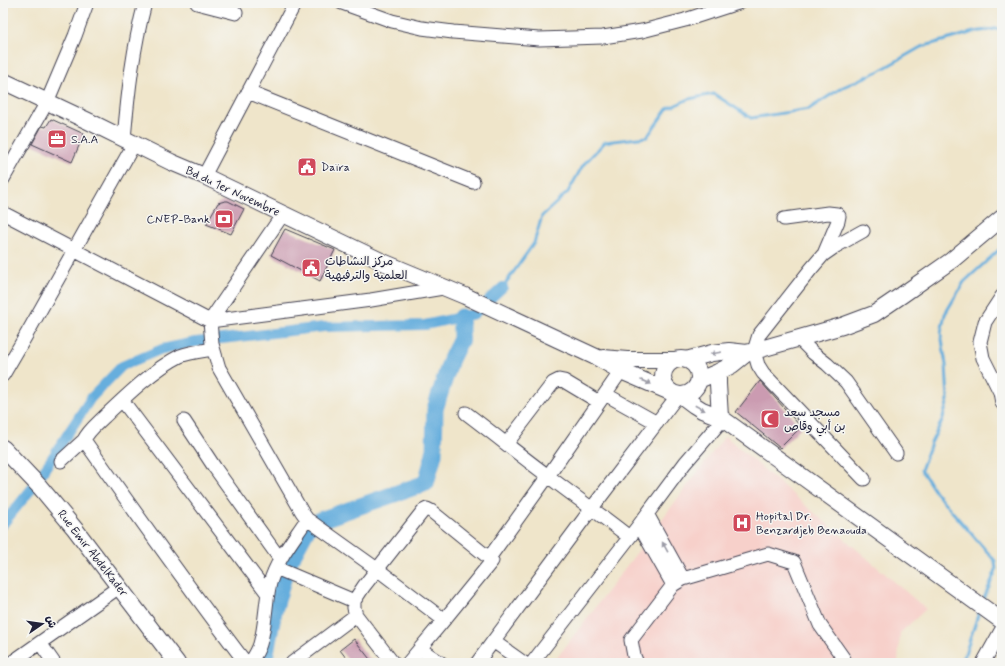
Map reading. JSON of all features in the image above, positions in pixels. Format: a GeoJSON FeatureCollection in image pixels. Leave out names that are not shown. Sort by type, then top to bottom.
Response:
{"type":"FeatureCollection","features":[{"type":"Feature","properties":{"kind":"main road","name":"Bd du 1er Novembre"},"geometry":{"type":"LineString","coordinates":[[3,81],[383,262],[465,296],[598,358],[620,370],[677,394],[702,410],[722,418],[957,588],[999,622]]}},
{"type":"Feature","properties":{"kind":"main road"},"geometry":{"type":"LineString","coordinates":[[598,358],[627,360],[681,360],[693,364],[698,369],[699,380],[697,387],[688,394],[677,394],[666,388],[664,383],[664,372],[671,363],[681,360],[712,353],[729,351],[750,352],[842,326],[874,314],[952,260],[1002,218]]}},
{"type":"Feature","properties":{"kind":"main road"},"geometry":{"type":"LineString","coordinates":[[699,380],[732,365],[750,352]]}},
{"type":"Feature","properties":{"kind":"main road"},"geometry":{"type":"LineString","coordinates":[[718,372],[722,418]]}},
{"type":"Feature","properties":{"kind":"main road"},"geometry":{"type":"LineString","coordinates":[[699,380],[715,399],[722,418]]}},
{"type":"Feature","properties":{"kind":"main road","name":"Rue Emir AbdelKader"},"geometry":{"type":"LineString","coordinates":[[3,448],[36,482],[76,529],[177,663]]}},
{"type":"Feature","properties":{"kind":"street"},"geometry":{"type":"LineString","coordinates":[[3,179],[47,102],[75,36],[87,3]]}},
{"type":"Feature","properties":{"kind":"street"},"geometry":{"type":"LineString","coordinates":[[3,374],[74,251],[129,142],[129,88],[140,23],[145,3]]}},
{"type":"Feature","properties":{"kind":"street"},"geometry":{"type":"LineString","coordinates":[[197,3],[236,13]]}},
{"type":"Feature","properties":{"kind":"street"},"geometry":{"type":"LineString","coordinates":[[204,176],[295,3]]}},
{"type":"Feature","properties":{"kind":"street"},"geometry":{"type":"LineString","coordinates":[[342,3],[392,21],[422,28],[539,39],[603,37],[642,31],[738,3]]}},
{"type":"Feature","properties":{"kind":"street"},"geometry":{"type":"LineString","coordinates":[[248,92],[473,182]]}},
{"type":"Feature","properties":{"kind":"street"},"geometry":{"type":"LineString","coordinates":[[3,213],[74,251],[211,337],[219,368],[223,376],[302,512],[311,522],[377,569],[444,620]]}},
{"type":"Feature","properties":{"kind":"street"},"geometry":{"type":"LineString","coordinates":[[784,219],[828,213],[837,214],[839,216],[823,254],[763,330],[750,352],[763,373],[864,479]]}},
{"type":"Feature","properties":{"kind":"street"},"geometry":{"type":"LineString","coordinates":[[61,462],[122,400],[147,379],[166,365],[182,356],[196,352],[211,337],[283,214]]}},
{"type":"Feature","properties":{"kind":"street"},"geometry":{"type":"LineString","coordinates":[[823,254],[863,232]]}},
{"type":"Feature","properties":{"kind":"street"},"geometry":{"type":"LineString","coordinates":[[211,337],[372,300],[443,288]]}},
{"type":"Feature","properties":{"kind":"street"},"geometry":{"type":"LineString","coordinates":[[1002,296],[985,322],[980,342],[984,358],[1000,392],[1002,403]]}},
{"type":"Feature","properties":{"kind":"street"},"geometry":{"type":"LineString","coordinates":[[798,338],[846,382],[896,453]]}},
{"type":"Feature","properties":{"kind":"street"},"geometry":{"type":"LineString","coordinates":[[489,558],[548,476],[620,370]]}},
{"type":"Feature","properties":{"kind":"street"},"geometry":{"type":"LineString","coordinates":[[507,443],[553,383],[559,380],[657,423]]}},
{"type":"Feature","properties":{"kind":"street"},"geometry":{"type":"LineString","coordinates":[[477,663],[657,423],[677,394]]}},
{"type":"Feature","properties":{"kind":"street"},"geometry":{"type":"LineString","coordinates":[[122,400],[268,594]]}},
{"type":"Feature","properties":{"kind":"street"},"geometry":{"type":"LineString","coordinates":[[466,413],[629,537]]}},
{"type":"Feature","properties":{"kind":"street"},"geometry":{"type":"LineString","coordinates":[[532,663],[643,520],[685,463],[722,418]]}},
{"type":"Feature","properties":{"kind":"street"},"geometry":{"type":"LineString","coordinates":[[184,422],[282,568],[354,601]]}},
{"type":"Feature","properties":{"kind":"street"},"geometry":{"type":"LineString","coordinates":[[84,440],[156,542],[246,663]]}},
{"type":"Feature","properties":{"kind":"street"},"geometry":{"type":"LineString","coordinates":[[393,663],[356,615],[354,601],[422,511],[427,509],[431,510],[492,561],[408,663]]}},
{"type":"Feature","properties":{"kind":"street"},"geometry":{"type":"LineString","coordinates":[[643,520],[678,582]]}},
{"type":"Feature","properties":{"kind":"street"},"geometry":{"type":"LineString","coordinates":[[250,663],[258,650],[261,639],[270,585],[311,522]]}},
{"type":"Feature","properties":{"kind":"street"},"geometry":{"type":"LineString","coordinates":[[637,663],[631,640],[678,582],[768,554],[794,562],[820,625],[844,659]]}},
{"type":"Feature","properties":{"kind":"street"},"geometry":{"type":"LineString","coordinates":[[11,663],[119,587]]}},
{"type":"Feature","properties":{"kind":"street"},"geometry":{"type":"LineString","coordinates":[[292,663],[356,615]]}},
{"type":"Feature","properties":{"kind":"street"},"geometry":{"type":"LineString","coordinates":[[983,663],[999,622]]}},
{"type":"Feature","properties":{"kind":"street"},"geometry":{"type":"LineString","coordinates":[[493,642],[524,663]]}},
{"type":"Feature","properties":{"kind":"street"},"geometry":{"type":"LineString","coordinates":[[40,643],[54,663]]}},
{"type":"Feature","properties":{"kind":"street"},"geometry":{"type":"LineString","coordinates":[[420,648],[441,663]]}},
{"type":"Feature","properties":{"kind":"shaded area","name":"Hopital Dr. Benzardjeb Benaouda"},"geometry":{"type":"Polygon","coordinates":[[[725,436],[926,609],[900,633],[898,663],[553,663],[725,436]]]}},
{"type":"Feature","properties":{"kind":"building","name":"S.A.A"},"geometry":{"type":"Polygon","coordinates":[[[51,119],[84,134],[72,162],[32,144],[42,126],[46,127],[51,119]]]}},
{"type":"Feature","properties":{"kind":"building","name":"CNEP-Bank"},"geometry":{"type":"Polygon","coordinates":[[[225,201],[244,209],[231,234],[206,224],[218,203],[225,201]]]}},
{"type":"Feature","properties":{"kind":"building","name":"مركز النشاطات العلمية والترفيهية"},"geometry":{"type":"Polygon","coordinates":[[[285,229],[335,250],[320,281],[271,255],[285,229]]]}},
{"type":"Feature","properties":{"kind":"building","name":"مسجد سعد بن أبي وقاص"},"geometry":{"type":"Polygon","coordinates":[[[760,381],[801,427],[780,448],[736,412],[760,381]]]}},
{"type":"Feature","properties":{"kind":"building"},"geometry":{"type":"Polygon","coordinates":[[[354,639],[373,663],[350,663],[340,650],[354,639]]]}},
{"type":"Feature","properties":{"kind":"waterway"},"geometry":{"type":"LineString","coordinates":[[503,287],[534,243],[542,216],[568,192],[583,165],[605,142],[647,137],[667,109],[689,99],[714,94],[751,118],[809,109],[843,87],[879,71],[921,47],[974,32],[1002,28]]}},
{"type":"Feature","properties":{"kind":"waterway"},"geometry":{"type":"LineString","coordinates":[[983,601],[996,570],[995,561],[936,493],[921,470],[931,443],[942,421],[948,400],[946,365],[941,333],[945,314],[964,282],[1002,247]]}},
{"type":"Feature","properties":{"kind":"waterway"},"geometry":{"type":"LineString","coordinates":[[3,524],[33,487],[91,398],[122,366],[162,349],[196,342],[324,327],[425,325],[474,314],[503,287]]}},
{"type":"Feature","properties":{"kind":"waterway"},"geometry":{"type":"LineString","coordinates":[[264,663],[274,611],[287,566],[308,527],[320,520],[426,483],[434,454],[435,409],[451,359],[461,339],[461,317]]}},
{"type":"Feature","properties":{"kind":"waterway"},"geometry":{"type":"LineString","coordinates":[[962,663],[979,612]]}},
{"type":"Feature","properties":{"kind":"place","name":"S.A.A"},"geometry":{"type":"Point","coordinates":[57,139]}},
{"type":"Feature","properties":{"kind":"place","name":"Daïra"},"geometry":{"type":"Point","coordinates":[307,167]}},
{"type":"Feature","properties":{"kind":"place","name":"CNEP-Bank"},"geometry":{"type":"Point","coordinates":[224,219]}},
{"type":"Feature","properties":{"kind":"place","name":"مركز النشاطات العلمية والترفيهية"},"geometry":{"type":"Point","coordinates":[311,268]}},
{"type":"Feature","properties":{"kind":"place","name":"مسجد سعد بن أبي وقاص"},"geometry":{"type":"Point","coordinates":[770,419]}},
{"type":"Feature","properties":{"kind":"place","name":"Hopital Dr. Benzardjeb Benaouda"},"geometry":{"type":"Point","coordinates":[742,523]}}]}
